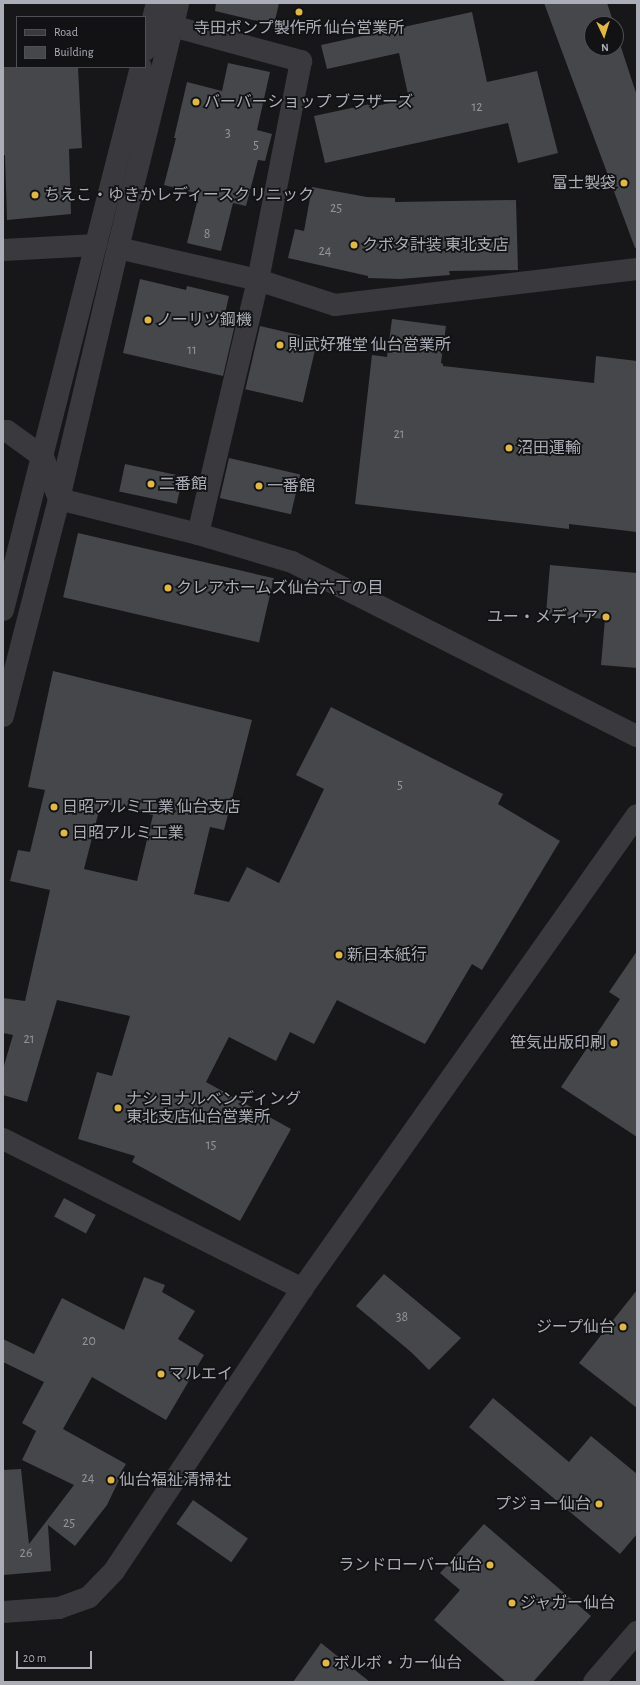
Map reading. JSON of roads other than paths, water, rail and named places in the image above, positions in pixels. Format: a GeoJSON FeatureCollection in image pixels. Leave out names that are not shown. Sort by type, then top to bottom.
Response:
{"type":"FeatureCollection","features":[{"type":"Feature","properties":{"kind":"street"},"geometry":{"type":"LineString","coordinates":[[146,46],[157,3]]}},
{"type":"Feature","properties":{"kind":"street"},"geometry":{"type":"LineString","coordinates":[[3,716],[60,499],[118,248],[178,3]]}},
{"type":"Feature","properties":{"kind":"street"},"geometry":{"type":"LineString","coordinates":[[172,26],[302,60],[258,280],[198,534]]}},
{"type":"Feature","properties":{"kind":"street"},"geometry":{"type":"LineString","coordinates":[[3,610],[141,68]]}},
{"type":"Feature","properties":{"kind":"street"},"geometry":{"type":"LineString","coordinates":[[3,250],[96,245]]}},
{"type":"Feature","properties":{"kind":"street"},"geometry":{"type":"LineString","coordinates":[[118,248],[258,280],[335,305],[637,269]]}},
{"type":"Feature","properties":{"kind":"street"},"geometry":{"type":"LineString","coordinates":[[3,431],[7,431],[43,457],[60,499]]}},
{"type":"Feature","properties":{"kind":"street"},"geometry":{"type":"LineString","coordinates":[[60,499],[198,534],[292,562],[637,736]]}},
{"type":"Feature","properties":{"kind":"street"},"geometry":{"type":"LineString","coordinates":[[3,1612],[59,1608],[89,1597],[114,1571],[302,1289],[637,815]]}},
{"type":"Feature","properties":{"kind":"street"},"geometry":{"type":"LineString","coordinates":[[3,1139],[302,1289]]}},
{"type":"Feature","properties":{"kind":"street"},"geometry":{"type":"LineString","coordinates":[[594,1682],[637,1632]]}},
{"type":"Feature","properties":{"kind":"place","name":"寺田ポンプ製作所 仙台営業所"},"geometry":{"type":"Point","coordinates":[299,12]}},
{"type":"Feature","properties":{"kind":"place","name":"バーバーショップ ブラザーズ"},"geometry":{"type":"Point","coordinates":[196,102]}},
{"type":"Feature","properties":{"kind":"place","name":"富士製袋"},"geometry":{"type":"Point","coordinates":[624,183]}},
{"type":"Feature","properties":{"kind":"place","name":"ちえこ・ゆきかレディースクリニック"},"geometry":{"type":"Point","coordinates":[35,195]}},
{"type":"Feature","properties":{"kind":"place","name":"クボタ計装 東北支店"},"geometry":{"type":"Point","coordinates":[354,245]}},
{"type":"Feature","properties":{"kind":"place","name":"ノーリツ鋼機"},"geometry":{"type":"Point","coordinates":[148,320]}},
{"type":"Feature","properties":{"kind":"place","name":"則武好雅堂 仙台営業所"},"geometry":{"type":"Point","coordinates":[280,345]}},
{"type":"Feature","properties":{"kind":"place","name":"沼田運輸"},"geometry":{"type":"Point","coordinates":[509,448]}},
{"type":"Feature","properties":{"kind":"place","name":"二番館"},"geometry":{"type":"Point","coordinates":[151,484]}},
{"type":"Feature","properties":{"kind":"place","name":"一番館"},"geometry":{"type":"Point","coordinates":[259,486]}},
{"type":"Feature","properties":{"kind":"place","name":"クレアホームズ仙台六丁の目"},"geometry":{"type":"Point","coordinates":[168,588]}},
{"type":"Feature","properties":{"kind":"place","name":"ユー・メディア"},"geometry":{"type":"Point","coordinates":[606,617]}},
{"type":"Feature","properties":{"kind":"place","name":"日昭アルミ工業 仙台支店"},"geometry":{"type":"Point","coordinates":[54,807]}},
{"type":"Feature","properties":{"kind":"place","name":"日昭アルミ工業"},"geometry":{"type":"Point","coordinates":[64,833]}},
{"type":"Feature","properties":{"kind":"place","name":"新日本紙行"},"geometry":{"type":"Point","coordinates":[339,955]}},
{"type":"Feature","properties":{"kind":"place","name":"笹気出版印刷"},"geometry":{"type":"Point","coordinates":[614,1043]}},
{"type":"Feature","properties":{"kind":"place","name":"ナショナルベンディング 東北支店仙台営業所"},"geometry":{"type":"Point","coordinates":[118,1108]}},
{"type":"Feature","properties":{"kind":"place","name":"ジープ仙台"},"geometry":{"type":"Point","coordinates":[623,1327]}},
{"type":"Feature","properties":{"kind":"place","name":"マルエイ"},"geometry":{"type":"Point","coordinates":[161,1374]}},
{"type":"Feature","properties":{"kind":"place","name":"仙台福祉清掃社"},"geometry":{"type":"Point","coordinates":[111,1480]}},
{"type":"Feature","properties":{"kind":"place","name":"プジョー仙台"},"geometry":{"type":"Point","coordinates":[599,1504]}},
{"type":"Feature","properties":{"kind":"place","name":"ランドローバー仙台"},"geometry":{"type":"Point","coordinates":[490,1565]}},
{"type":"Feature","properties":{"kind":"place","name":"ジャガー仙台"},"geometry":{"type":"Point","coordinates":[512,1603]}},
{"type":"Feature","properties":{"kind":"place","name":"ボルボ・カー仙台"},"geometry":{"type":"Point","coordinates":[326,1663]}}]}
